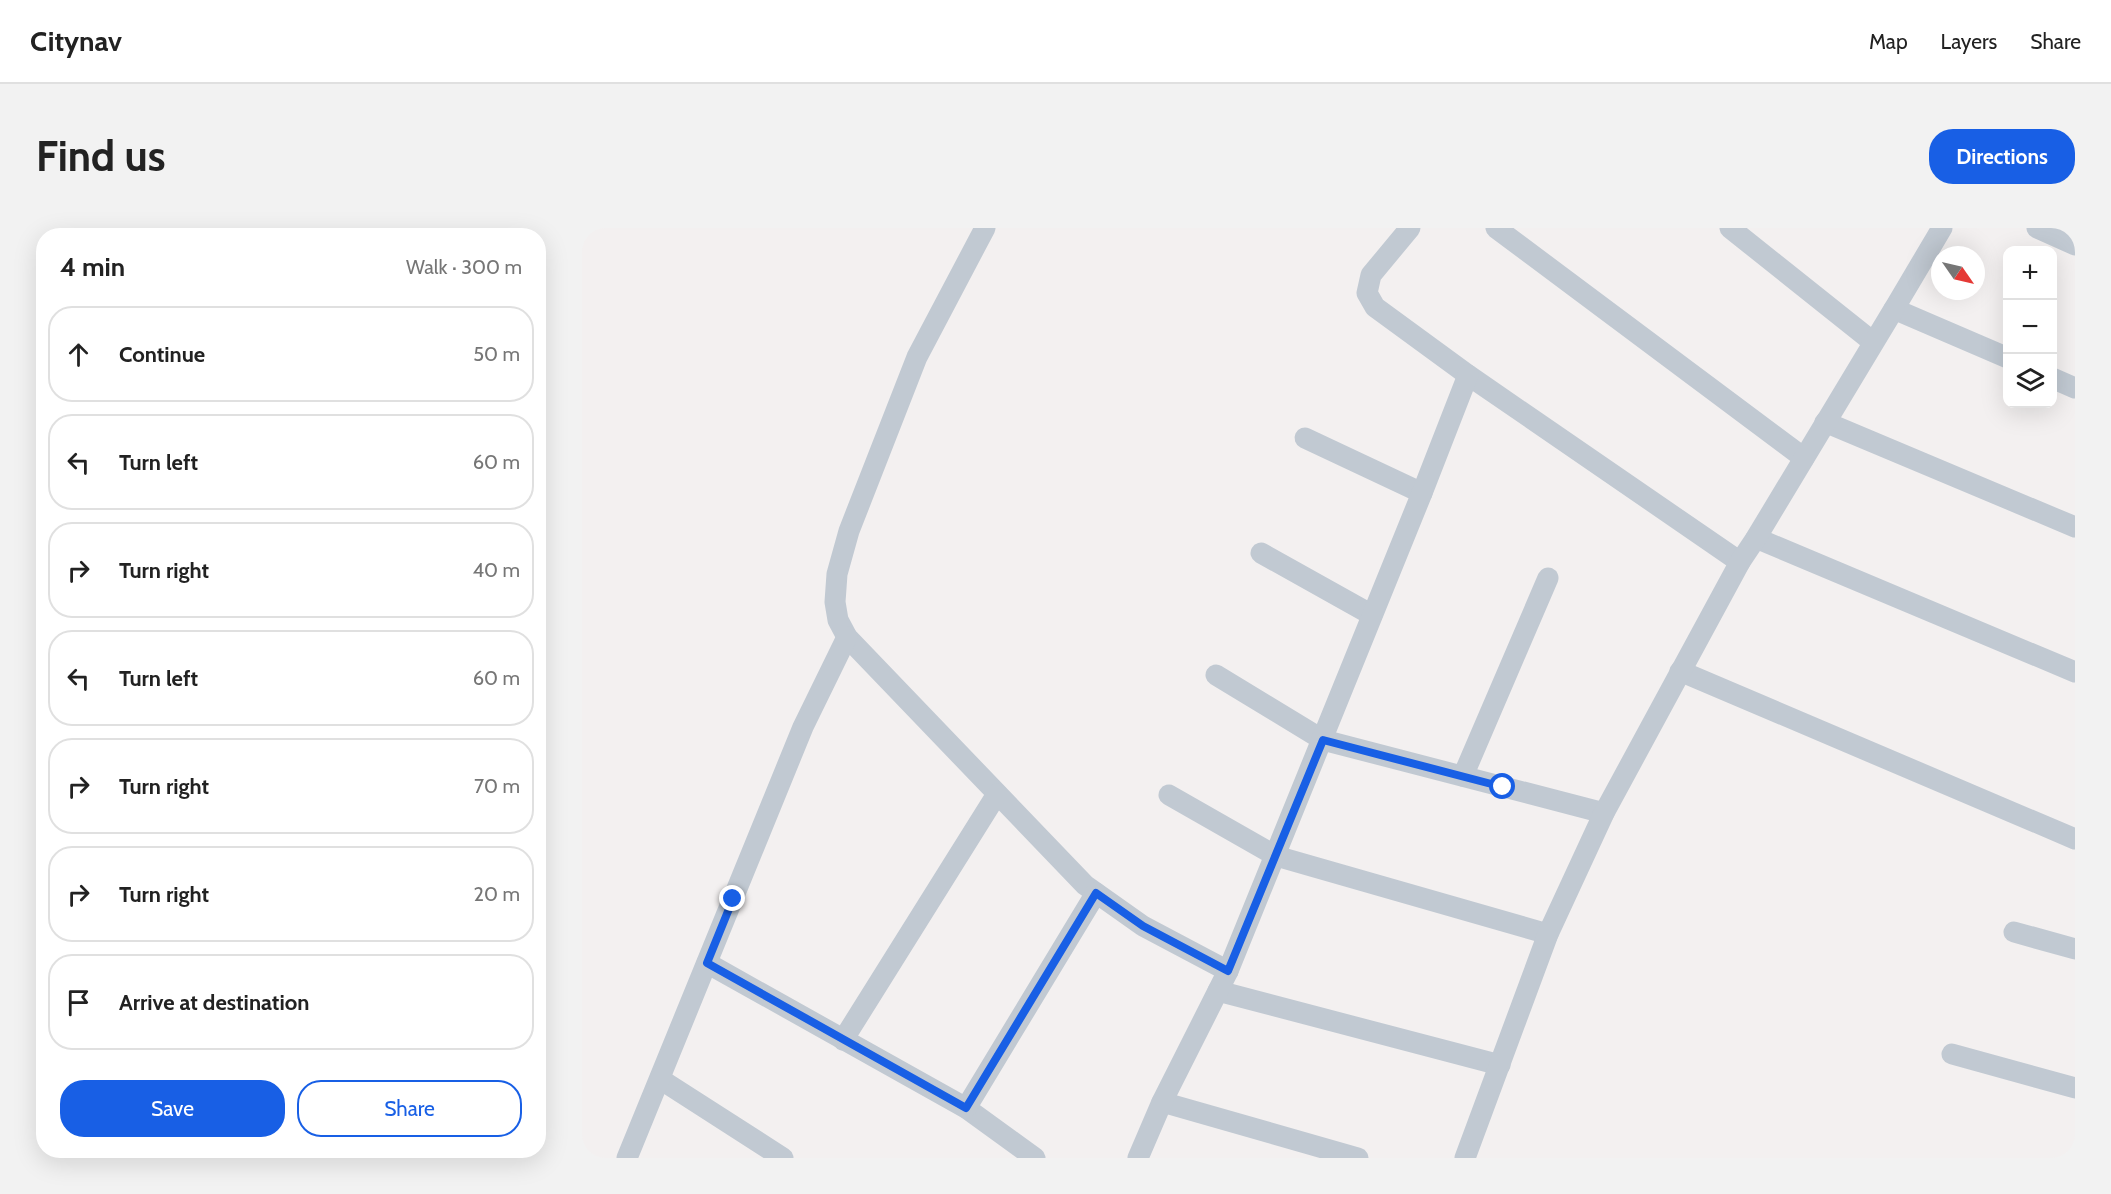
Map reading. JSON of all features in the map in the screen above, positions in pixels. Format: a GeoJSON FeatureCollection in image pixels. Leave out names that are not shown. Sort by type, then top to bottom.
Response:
{"type":"FeatureCollection","features":[{"type":"Feature","properties":{"kind":"street"},"geometry":{"type":"LineString","coordinates":[[985,228],[916,357],[849,531],[837,574],[835,602],[838,620],[847,637],[1085,885],[1143,926],[1228,971]]}},
{"type":"Feature","properties":{"kind":"street"},"geometry":{"type":"LineString","coordinates":[[1496,228],[1804,458]]}},
{"type":"Feature","properties":{"kind":"street"},"geometry":{"type":"LineString","coordinates":[[1730,228],[1874,342]]}},
{"type":"Feature","properties":{"kind":"street"},"geometry":{"type":"LineString","coordinates":[[1465,1158],[1548,934],[1604,813],[1740,562],[1942,228]]}},
{"type":"Feature","properties":{"kind":"street"},"geometry":{"type":"LineString","coordinates":[[2037,228],[2075,245]]}},
{"type":"Feature","properties":{"kind":"street"},"geometry":{"type":"LineString","coordinates":[[1405,230],[1371,275],[1367,293],[1375,307],[1468,375],[1740,562]]}},
{"type":"Feature","properties":{"kind":"street"},"geometry":{"type":"LineString","coordinates":[[1894,309],[2003,356]]}},
{"type":"Feature","properties":{"kind":"street"},"geometry":{"type":"LineString","coordinates":[[1138,1158],[1162,1102],[1228,971],[1323,740],[1468,375]]}},
{"type":"Feature","properties":{"kind":"street"},"geometry":{"type":"LineString","coordinates":[[2057,380],[2075,387]]}},
{"type":"Feature","properties":{"kind":"street"},"geometry":{"type":"LineString","coordinates":[[1825,422],[2075,527]]}},
{"type":"Feature","properties":{"kind":"street"},"geometry":{"type":"LineString","coordinates":[[1305,438],[1422,493]]}},
{"type":"Feature","properties":{"kind":"street"},"geometry":{"type":"LineString","coordinates":[[1756,538],[2075,672]]}},
{"type":"Feature","properties":{"kind":"street"},"geometry":{"type":"LineString","coordinates":[[1261,553],[1372,615]]}},
{"type":"Feature","properties":{"kind":"street"},"geometry":{"type":"LineString","coordinates":[[1463,777],[1548,578]]}},
{"type":"Feature","properties":{"kind":"street"},"geometry":{"type":"LineString","coordinates":[[627,1158],[803,727],[847,637]]}},
{"type":"Feature","properties":{"kind":"street"},"geometry":{"type":"LineString","coordinates":[[1680,671],[2075,839]]}},
{"type":"Feature","properties":{"kind":"street"},"geometry":{"type":"LineString","coordinates":[[1216,675],[1323,740],[1604,813]]}},
{"type":"Feature","properties":{"kind":"street"},"geometry":{"type":"LineString","coordinates":[[843,1040],[997,794]]}},
{"type":"Feature","properties":{"kind":"street"},"geometry":{"type":"LineString","coordinates":[[1169,795],[1276,856],[1548,934]]}},
{"type":"Feature","properties":{"kind":"street"},"geometry":{"type":"LineString","coordinates":[[966,1108],[1096,893]]}},
{"type":"Feature","properties":{"kind":"street"},"geometry":{"type":"LineString","coordinates":[[2014,932],[2075,949]]}},
{"type":"Feature","properties":{"kind":"street"},"geometry":{"type":"LineString","coordinates":[[707,963],[966,1108],[1035,1158]]}},
{"type":"Feature","properties":{"kind":"street"},"geometry":{"type":"LineString","coordinates":[[1218,991],[1500,1065]]}},
{"type":"Feature","properties":{"kind":"street"},"geometry":{"type":"LineString","coordinates":[[1952,1054],[2075,1088]]}},
{"type":"Feature","properties":{"kind":"street"},"geometry":{"type":"LineString","coordinates":[[660,1079],[783,1158]]}},
{"type":"Feature","properties":{"kind":"street"},"geometry":{"type":"LineString","coordinates":[[1162,1102],[1319,1153],[1358,1158]]}},
{"type":"Feature","properties":{"kind":"route"},"geometry":{"type":"LineString","coordinates":[[733,899],[707,963],[966,1108],[1096,893],[1143,926],[1228,971],[1323,740],[1503,787]]}}]}
